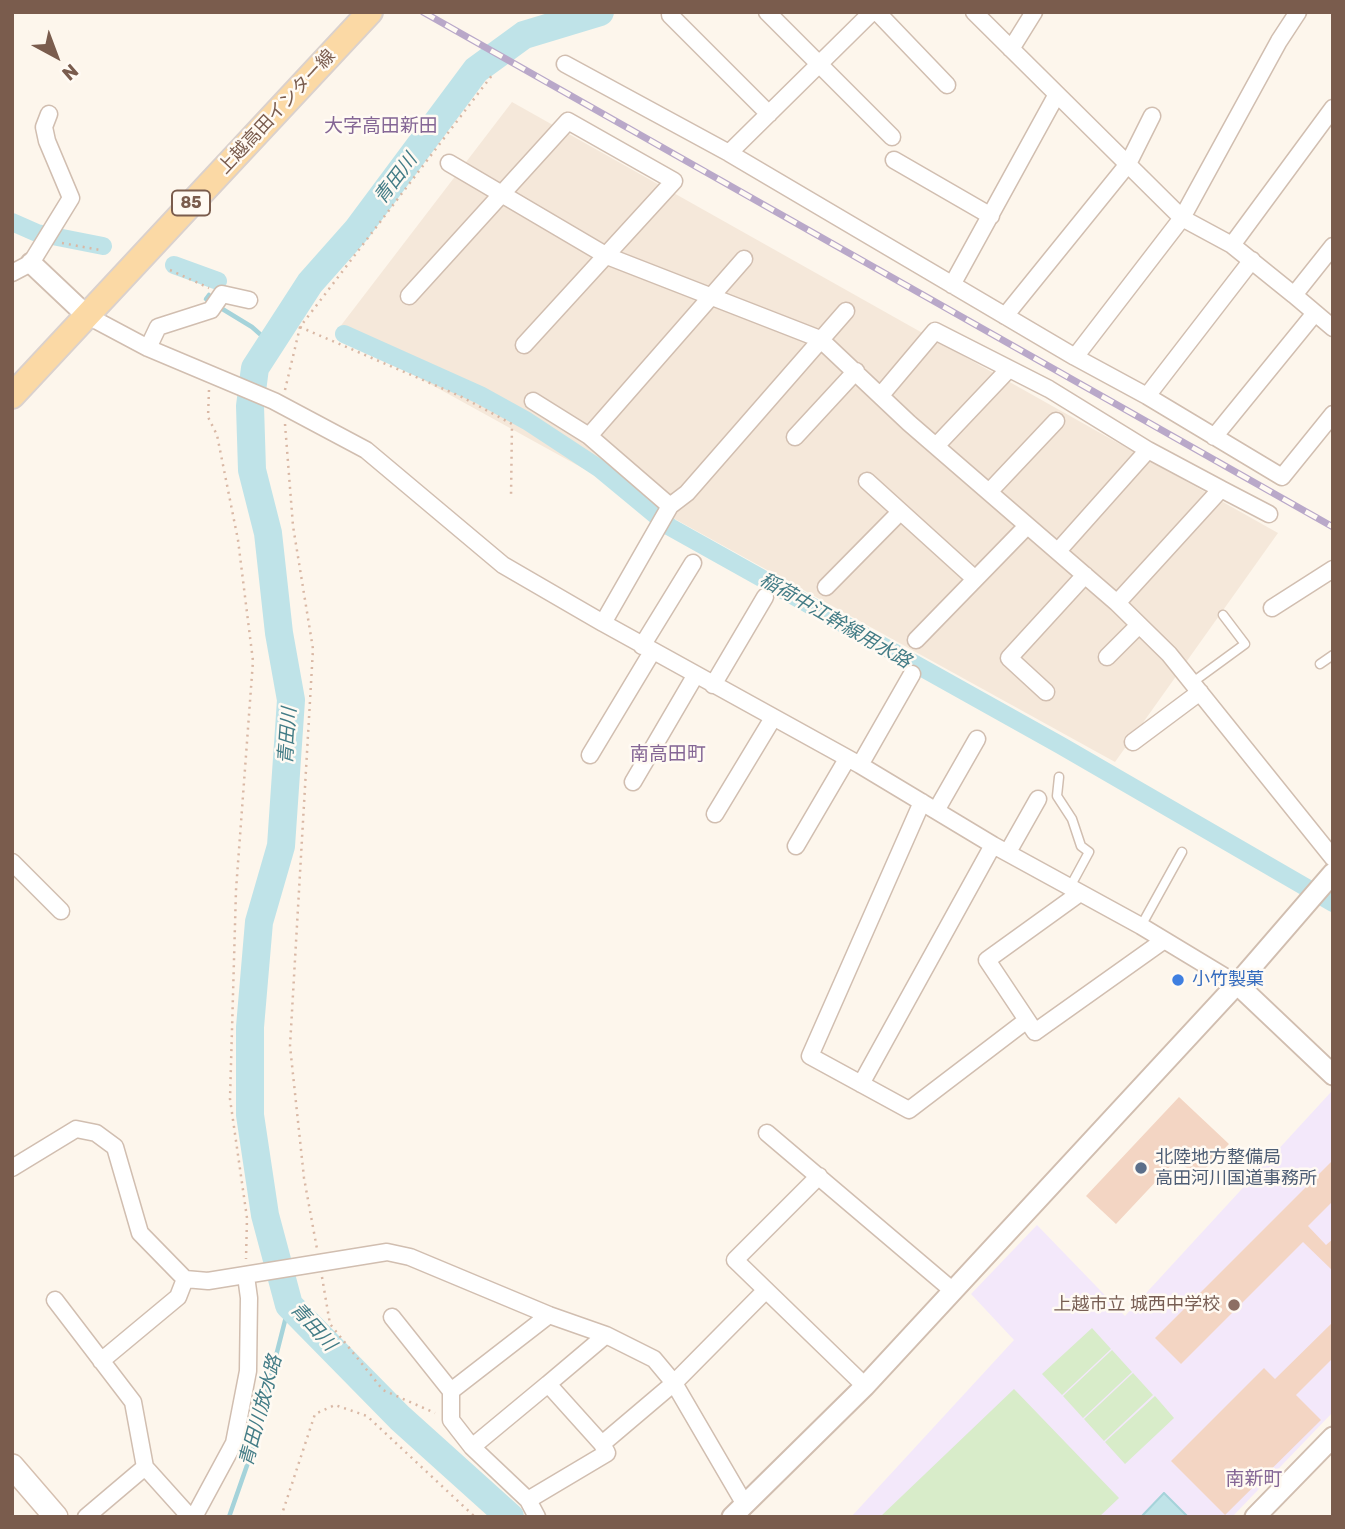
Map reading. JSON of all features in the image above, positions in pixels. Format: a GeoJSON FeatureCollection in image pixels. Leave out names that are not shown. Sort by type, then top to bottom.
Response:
{"type":"FeatureCollection","features":[{"type":"Feature","properties":{"kind":"main road","name":"上越高田インター線"},"geometry":{"type":"LineString","coordinates":[[12,396],[370,12]]}},
{"type":"Feature","properties":{"kind":"main road"},"geometry":{"type":"LineString","coordinates":[[12,1466],[55,1517]]}},
{"type":"Feature","properties":{"kind":"street"},"geometry":{"type":"LineString","coordinates":[[767,12],[892,136]]}},
{"type":"Feature","properties":{"kind":"street"},"geometry":{"type":"LineString","coordinates":[[729,153],[872,12]]}},
{"type":"Feature","properties":{"kind":"street"},"geometry":{"type":"LineString","coordinates":[[877,12],[947,85]]}},
{"type":"Feature","properties":{"kind":"street"},"geometry":{"type":"LineString","coordinates":[[974,12],[1182,218],[1232,245],[1333,328]]}},
{"type":"Feature","properties":{"kind":"street"},"geometry":{"type":"LineString","coordinates":[[1011,49],[1034,12]]}},
{"type":"Feature","properties":{"kind":"street"},"geometry":{"type":"LineString","coordinates":[[1075,357],[1182,218],[1279,41],[1298,12]]}},
{"type":"Feature","properties":{"kind":"street"},"geometry":{"type":"LineString","coordinates":[[670,15],[769,114]]}},
{"type":"Feature","properties":{"kind":"street"},"geometry":{"type":"LineString","coordinates":[[565,64],[729,153],[1282,477],[1333,414]]}},
{"type":"Feature","properties":{"kind":"street"},"geometry":{"type":"LineString","coordinates":[[952,285],[1057,94]]}},
{"type":"Feature","properties":{"kind":"street"},"geometry":{"type":"LineString","coordinates":[[1232,245],[1333,108]]}},
{"type":"Feature","properties":{"kind":"street"},"geometry":{"type":"LineString","coordinates":[[12,273],[31,263],[71,198],[47,141],[44,127],[48,114]]}},
{"type":"Feature","properties":{"kind":"street"},"geometry":{"type":"LineString","coordinates":[[1005,316],[1128,164],[1152,116]]}},
{"type":"Feature","properties":{"kind":"street"},"geometry":{"type":"LineString","coordinates":[[409,296],[568,121],[674,181],[524,345]]}},
{"type":"Feature","properties":{"kind":"street"},"geometry":{"type":"LineString","coordinates":[[894,160],[990,216]]}},
{"type":"Feature","properties":{"kind":"street"},"geometry":{"type":"LineString","coordinates":[[449,163],[607,256],[820,339],[936,446],[1086,575],[1169,654],[1333,858]]}},
{"type":"Feature","properties":{"kind":"street"},"geometry":{"type":"LineString","coordinates":[[1294,295],[1333,246]]}},
{"type":"Feature","properties":{"kind":"street"},"geometry":{"type":"LineString","coordinates":[[590,436],[744,259]]}},
{"type":"Feature","properties":{"kind":"street"},"geometry":{"type":"LineString","coordinates":[[1147,396],[1252,260]]}},
{"type":"Feature","properties":{"kind":"street"},"geometry":{"type":"LineString","coordinates":[[31,263],[86,314],[148,348],[279,403],[366,450],[503,565],[695,676],[854,762],[1237,984],[1333,1075]]}},
{"type":"Feature","properties":{"kind":"street"},"geometry":{"type":"LineString","coordinates":[[148,348],[158,327],[217,301],[249,300]]}},
{"type":"Feature","properties":{"kind":"street"},"geometry":{"type":"LineString","coordinates":[[603,623],[670,506],[687,493],[846,311]]}},
{"type":"Feature","properties":{"kind":"street"},"geometry":{"type":"LineString","coordinates":[[1213,437],[1315,313]]}},
{"type":"Feature","properties":{"kind":"street"},"geometry":{"type":"LineString","coordinates":[[881,395],[935,331],[1049,389],[1148,450],[1269,514]]}},
{"type":"Feature","properties":{"kind":"street"},"geometry":{"type":"LineString","coordinates":[[936,446],[1009,369]]}},
{"type":"Feature","properties":{"kind":"street"},"geometry":{"type":"LineString","coordinates":[[795,437],[856,371]]}},
{"type":"Feature","properties":{"kind":"street"},"geometry":{"type":"LineString","coordinates":[[533,401],[590,436],[670,506]]}},
{"type":"Feature","properties":{"kind":"street"},"geometry":{"type":"LineString","coordinates":[[989,492],[1056,421]]}},
{"type":"Feature","properties":{"kind":"street"},"geometry":{"type":"LineString","coordinates":[[1058,551],[1148,450]]}},
{"type":"Feature","properties":{"kind":"street"},"geometry":{"type":"LineString","coordinates":[[867,481],[974,578]]}},
{"type":"Feature","properties":{"kind":"street"},"geometry":{"type":"LineString","coordinates":[[1117,603],[1221,489]]}},
{"type":"Feature","properties":{"kind":"street"},"geometry":{"type":"LineString","coordinates":[[826,587],[900,512]]}},
{"type":"Feature","properties":{"kind":"street"},"geometry":{"type":"LineString","coordinates":[[916,640],[1027,526]]}},
{"type":"Feature","properties":{"kind":"street"},"geometry":{"type":"LineString","coordinates":[[590,755],[693,563]]}},
{"type":"Feature","properties":{"kind":"street"},"geometry":{"type":"LineString","coordinates":[[1272,608],[1333,569]]}},
{"type":"Feature","properties":{"kind":"street"},"geometry":{"type":"LineString","coordinates":[[1046,692],[1010,659],[1086,575]]}},
{"type":"Feature","properties":{"kind":"street"},"geometry":{"type":"LineString","coordinates":[[713,685],[765,597]]}},
{"type":"Feature","properties":{"kind":"street"},"geometry":{"type":"LineString","coordinates":[[1107,657],[1139,625]]}},
{"type":"Feature","properties":{"kind":"street"},"geometry":{"type":"LineString","coordinates":[[796,846],[912,674]]}},
{"type":"Feature","properties":{"kind":"street"},"geometry":{"type":"LineString","coordinates":[[633,782],[695,676]]}},
{"type":"Feature","properties":{"kind":"street"},"geometry":{"type":"LineString","coordinates":[[1133,743],[1196,687]]}},
{"type":"Feature","properties":{"kind":"street"},"geometry":{"type":"LineString","coordinates":[[715,814],[773,718]]}},
{"type":"Feature","properties":{"kind":"street"},"geometry":{"type":"LineString","coordinates":[[976,739],[930,806],[810,1056],[908,1110],[1027,1020]]}},
{"type":"Feature","properties":{"kind":"street"},"geometry":{"type":"LineString","coordinates":[[861,1084],[1001,848],[1038,799]]}},
{"type":"Feature","properties":{"kind":"street"},"geometry":{"type":"LineString","coordinates":[[12,862],[61,911]]}},
{"type":"Feature","properties":{"kind":"street"},"geometry":{"type":"LineString","coordinates":[[12,1168],[76,1129],[96,1133],[115,1147],[141,1233],[185,1279],[208,1281],[387,1252],[410,1257],[548,1315],[606,1335],[654,1359],[674,1383],[738,1510],[865,1387],[1330,883]]}},
{"type":"Feature","properties":{"kind":"street"},"geometry":{"type":"LineString","coordinates":[[1075,890],[987,960],[1035,1032],[1163,941]]}},
{"type":"Feature","properties":{"kind":"street"},"geometry":{"type":"LineString","coordinates":[[767,1133],[952,1290]]}},
{"type":"Feature","properties":{"kind":"street"},"geometry":{"type":"LineString","coordinates":[[819,1176],[736,1260],[865,1387]]}},
{"type":"Feature","properties":{"kind":"street"},"geometry":{"type":"LineString","coordinates":[[55,1300],[133,1402],[145,1467],[192,1517],[234,1443],[248,1371],[250,1275]]}},
{"type":"Feature","properties":{"kind":"street"},"geometry":{"type":"LineString","coordinates":[[101,1361],[178,1297],[185,1279]]}},
{"type":"Feature","properties":{"kind":"street"},"geometry":{"type":"LineString","coordinates":[[602,1444],[674,1383],[766,1290]]}},
{"type":"Feature","properties":{"kind":"street"},"geometry":{"type":"LineString","coordinates":[[451,1391],[548,1315]]}},
{"type":"Feature","properties":{"kind":"street"},"geometry":{"type":"LineString","coordinates":[[392,1317],[451,1391],[451,1420],[472,1447],[528,1500],[537,1517]]}},
{"type":"Feature","properties":{"kind":"street"},"geometry":{"type":"LineString","coordinates":[[472,1447],[606,1335]]}},
{"type":"Feature","properties":{"kind":"street"},"geometry":{"type":"LineString","coordinates":[[528,1500],[607,1453],[548,1384]]}},
{"type":"Feature","properties":{"kind":"street"},"geometry":{"type":"LineString","coordinates":[[1258,1516],[1333,1437]]}},
{"type":"Feature","properties":{"kind":"street"},"geometry":{"type":"LineString","coordinates":[[86,1517],[145,1467]]}},
{"type":"Feature","properties":{"kind":"lane"},"geometry":{"type":"LineString","coordinates":[[1196,687],[1245,644],[1223,615]]}},
{"type":"Feature","properties":{"kind":"lane"},"geometry":{"type":"LineString","coordinates":[[1320,664],[1333,655]]}},
{"type":"Feature","properties":{"kind":"lane"},"geometry":{"type":"LineString","coordinates":[[1059,778],[1057,796],[1072,819],[1082,846],[1089,852],[1075,890]]}},
{"type":"Feature","properties":{"kind":"lane"},"geometry":{"type":"LineString","coordinates":[[1141,926],[1182,852]]}},
{"type":"Feature","properties":{"kind":"path"},"geometry":{"type":"LineString","coordinates":[[451,1420],[383,1390],[330,1324],[316,1265],[290,1046],[313,649],[293,526],[279,403],[284,395],[300,327],[493,74]]}},
{"type":"Feature","properties":{"kind":"path"},"geometry":{"type":"LineString","coordinates":[[50,234],[100,250]]}},
{"type":"Feature","properties":{"kind":"path"},"geometry":{"type":"LineString","coordinates":[[170,270],[217,301]]}},
{"type":"Feature","properties":{"kind":"path"},"geometry":{"type":"LineString","coordinates":[[300,327],[460,396],[512,424],[511,497]]}},
{"type":"Feature","properties":{"kind":"path"},"geometry":{"type":"LineString","coordinates":[[212,376],[208,417],[217,435],[238,540],[253,661],[236,890],[230,1099],[247,1218],[250,1275]]}},
{"type":"Feature","properties":{"kind":"path"},"geometry":{"type":"LineString","coordinates":[[281,1517],[315,1414],[335,1405],[367,1416],[475,1517]]}},
{"type":"Feature","properties":{"kind":"shaded area"},"geometry":{"type":"Polygon","coordinates":[[[512,102],[1278,533],[1115,762],[336,332],[512,102]]]}},
{"type":"Feature","properties":{"kind":"shaded area","name":"上越市立 城西中学校"},"geometry":{"type":"Polygon","coordinates":[[[1331,1092],[1333,1412],[1232,1517],[851,1517],[1014,1340],[971,1294],[1037,1225],[1125,1316],[1331,1092]]]}},
{"type":"Feature","properties":{"kind":"green space"},"geometry":{"type":"Polygon","coordinates":[[[1092,1328],[1111,1349],[1062,1395],[1042,1374],[1092,1328]]]}},
{"type":"Feature","properties":{"kind":"green space"},"geometry":{"type":"Polygon","coordinates":[[[1112,1350],[1132,1372],[1083,1418],[1063,1396],[1112,1350]]]}},
{"type":"Feature","properties":{"kind":"green space"},"geometry":{"type":"Polygon","coordinates":[[[1133,1373],[1153,1395],[1104,1441],[1084,1419],[1133,1373]]]}},
{"type":"Feature","properties":{"kind":"green space"},"geometry":{"type":"Polygon","coordinates":[[[1014,1389],[1119,1498],[1099,1517],[880,1517],[1014,1389]]]}},
{"type":"Feature","properties":{"kind":"green space"},"geometry":{"type":"Polygon","coordinates":[[[1155,1396],[1174,1418],[1125,1464],[1105,1442],[1155,1396]]]}},
{"type":"Feature","properties":{"kind":"water"},"geometry":{"type":"Polygon","coordinates":[[[1164,1493],[1188,1517],[1141,1517],[1164,1493]]]}},
{"type":"Feature","properties":{"kind":"building","name":"北陸地方整備局 高田河川国道事務所"},"geometry":{"type":"Polygon","coordinates":[[[1179,1097],[1229,1144],[1197,1177],[1177,1159],[1116,1224],[1086,1196],[1179,1097]]]}},
{"type":"Feature","properties":{"kind":"building"},"geometry":{"type":"Polygon","coordinates":[[[1333,1160],[1333,1201],[1308,1226],[1326,1245],[1333,1239],[1333,1271],[1303,1242],[1181,1364],[1155,1338],[1333,1160]]]}},
{"type":"Feature","properties":{"kind":"building"},"geometry":{"type":"Polygon","coordinates":[[[1333,1322],[1333,1358],[1296,1395],[1321,1420],[1225,1515],[1171,1461],[1264,1368],[1275,1379],[1333,1322]]]}},
{"type":"Feature","properties":{"kind":"waterway","name":"青田川"},"geometry":{"type":"LineString","coordinates":[[510,1517],[400,1418],[289,1305],[265,1215],[250,1115],[250,1027],[259,922],[281,846],[291,700],[279,633],[268,533],[252,470],[250,406],[255,368],[310,283],[357,230],[476,70],[524,35],[600,12]]}},
{"type":"Feature","properties":{"kind":"waterway","name":"稲荷中江幹線用水路"},"geometry":{"type":"LineString","coordinates":[[12,222],[37,233],[103,246]]}},
{"type":"Feature","properties":{"kind":"waterway","name":"稲荷中江幹線用水路"},"geometry":{"type":"LineString","coordinates":[[174,265],[218,281]]}},
{"type":"Feature","properties":{"kind":"waterway","name":"稲荷中江幹線用水路"},"geometry":{"type":"LineString","coordinates":[[215,286],[218,281]]}},
{"type":"Feature","properties":{"kind":"waterway"},"geometry":{"type":"LineString","coordinates":[[209,295],[206,299],[252,327],[270,343]]}},
{"type":"Feature","properties":{"kind":"waterway","name":"稲荷中江幹線用水路"},"geometry":{"type":"LineString","coordinates":[[344,334],[480,395],[527,421],[600,469],[670,527],[1060,745],[1333,903]]}},
{"type":"Feature","properties":{"kind":"waterway","name":"青田川放水路"},"geometry":{"type":"LineString","coordinates":[[229,1517],[251,1454],[289,1305]]}},
{"type":"Feature","properties":{"kind":"railway"},"geometry":{"type":"LineString","coordinates":[[423,12],[1333,527]]}},
{"type":"Feature","properties":{"kind":"place","name":"小竹製菓"},"geometry":{"type":"Point","coordinates":[1178,980]}},
{"type":"Feature","properties":{"kind":"place","name":"北陸地方整備局 高田河川国道事務所"},"geometry":{"type":"Point","coordinates":[1141,1168]}},
{"type":"Feature","properties":{"kind":"place","name":"上越市立 城西中学校"},"geometry":{"type":"Point","coordinates":[1234,1305]}},
{"type":"Feature","properties":{"kind":"district","name":"大字高田新田"},"geometry":{"type":"Point","coordinates":[381,127]}},
{"type":"Feature","properties":{"kind":"district","name":"南高田町"},"geometry":{"type":"Point","coordinates":[668,755]}},
{"type":"Feature","properties":{"kind":"district","name":"南新町"},"geometry":{"type":"Point","coordinates":[1254,1480]}}]}
